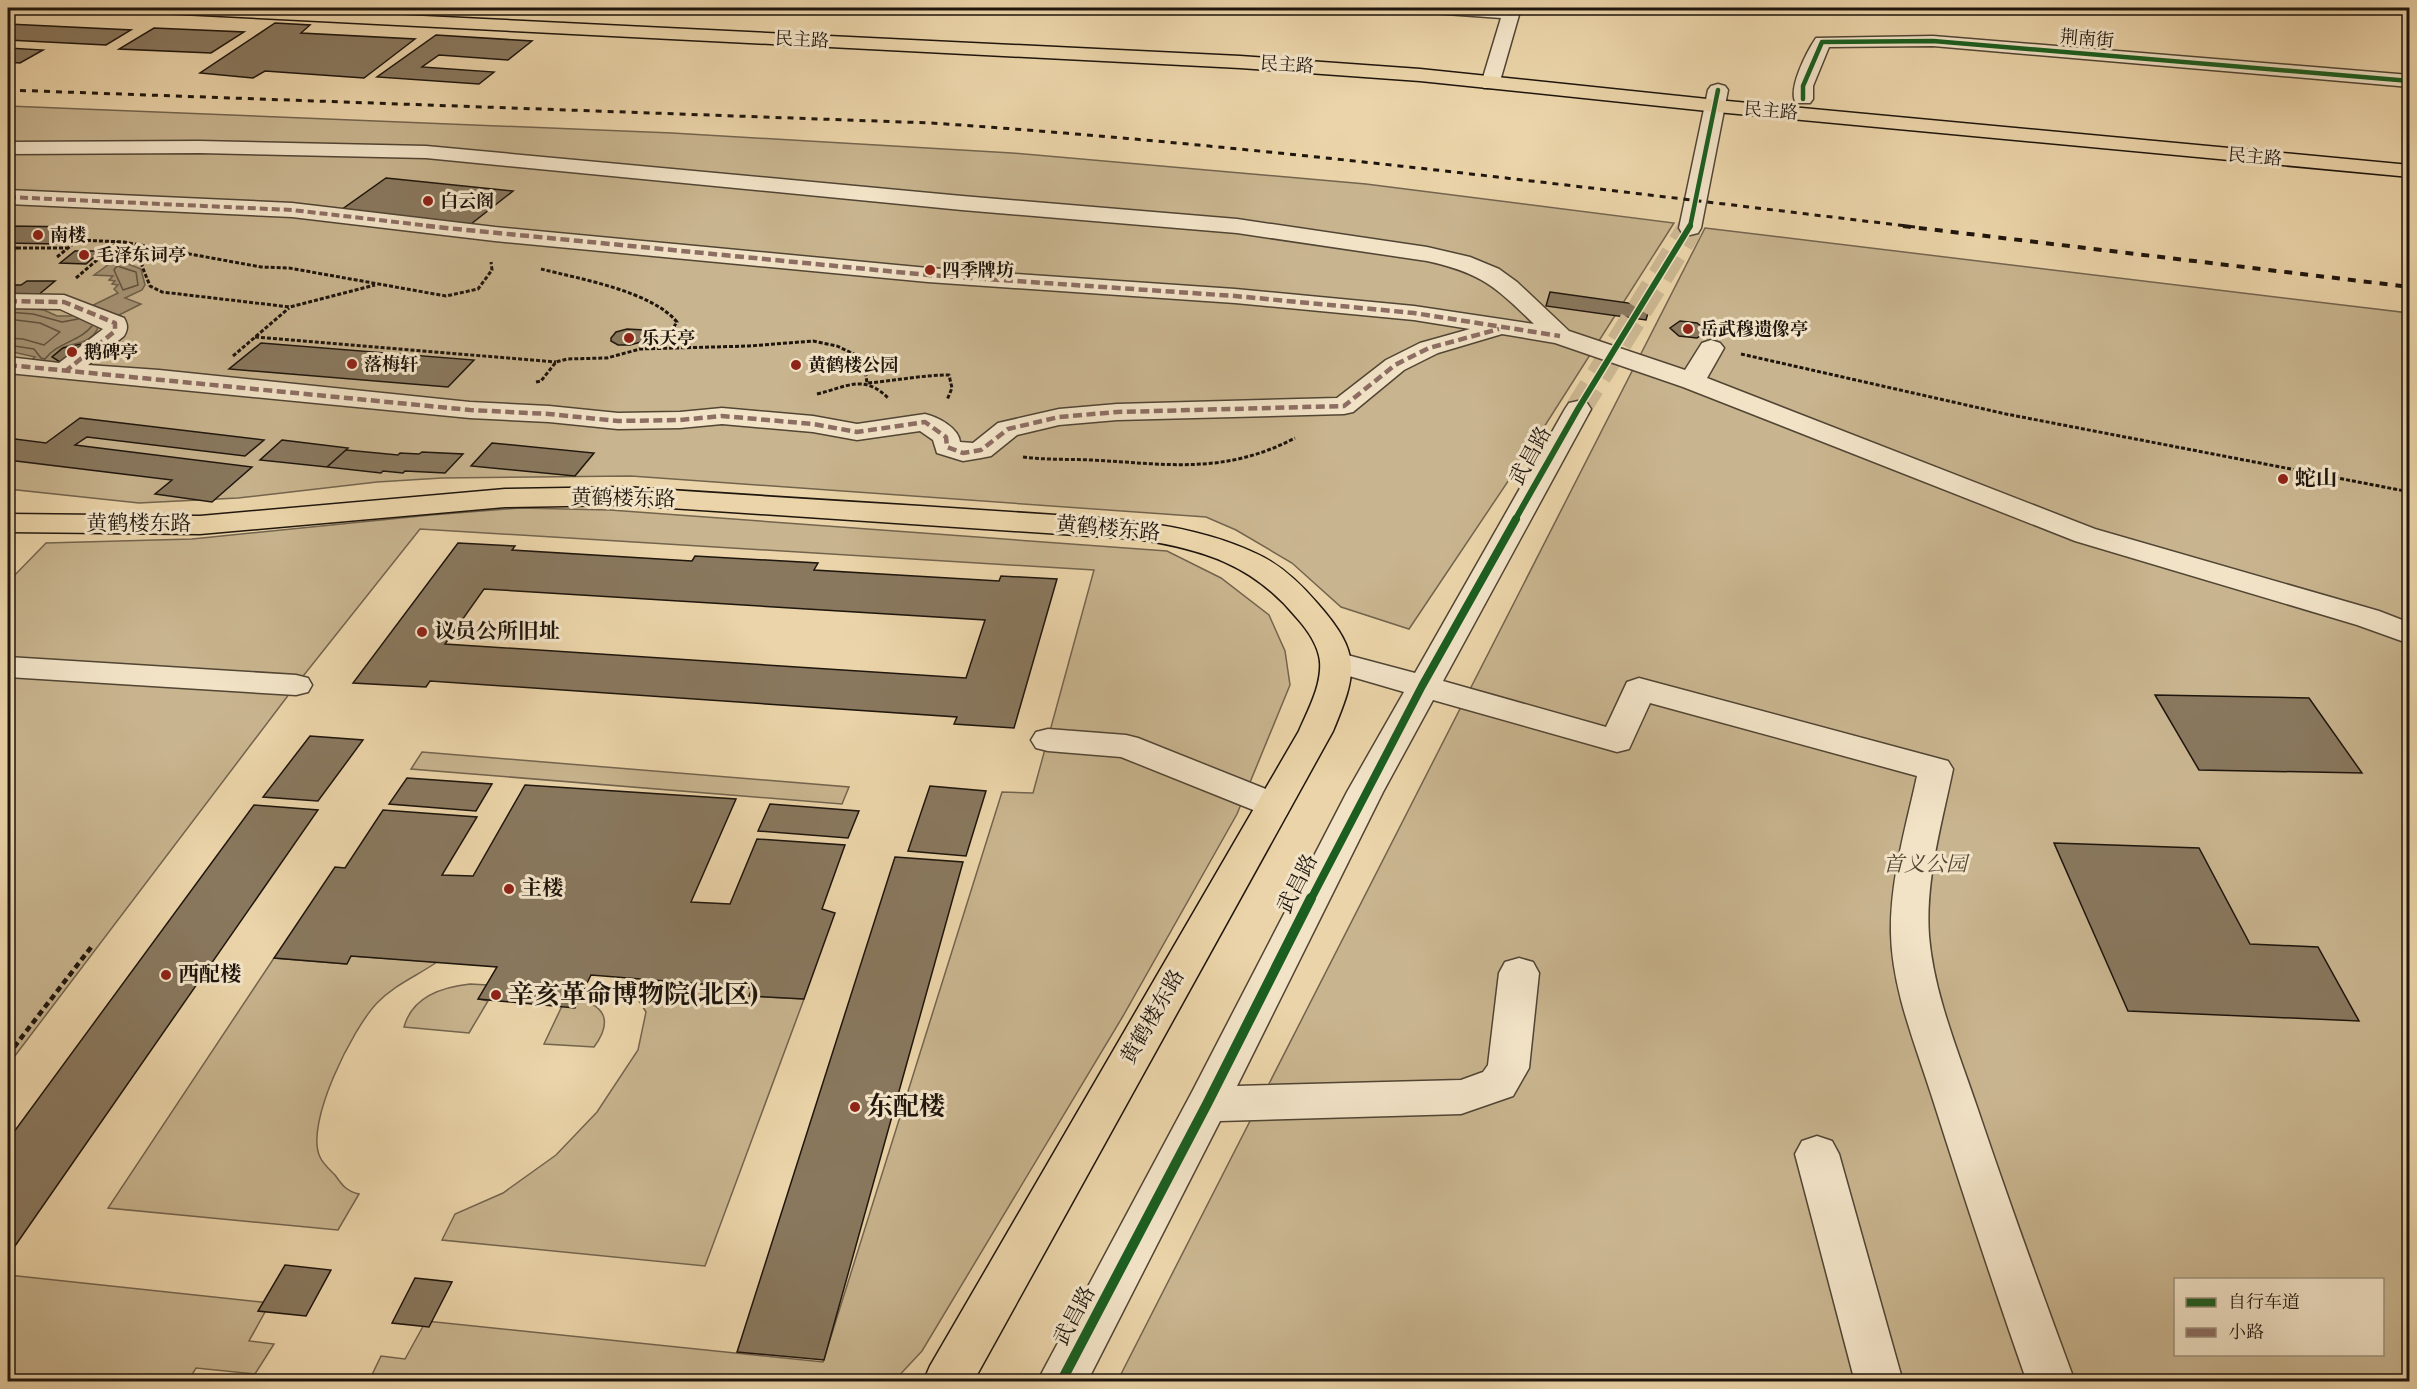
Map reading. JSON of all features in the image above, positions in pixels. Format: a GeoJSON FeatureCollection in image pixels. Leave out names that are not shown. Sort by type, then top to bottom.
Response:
{"type":"FeatureCollection","features":[{"type":"Feature","properties":{"kind":"main road","name":"民主路"},"geometry":{"type":"LineString","coordinates":[[162,8],[1240,62],[1420,75],[1493,77]]}},
{"type":"Feature","properties":{"kind":"main road","name":"民主路"},"geometry":{"type":"LineString","coordinates":[[322,8],[1242,54],[1717,98],[2409,171]]}},
{"type":"Feature","properties":{"kind":"main road","name":"民主路"},"geometry":{"type":"LineString","coordinates":[[1717,98],[1803,99],[1830,105],[2409,159]]}},
{"type":"Feature","properties":{"kind":"main road","name":"黄鹤楼东路"},"geometry":{"type":"LineString","coordinates":[[9,524],[200,525],[505,498],[625,496],[1167,534],[1202,543],[1256,563],[1285,585],[1307,609],[1326,636],[1336,662],[1332,691],[1316,731],[947,1382]]}},
{"type":"Feature","properties":{"kind":"street"},"geometry":{"type":"LineString","coordinates":[[1432,8],[1513,10],[1493,77]]}},
{"type":"Feature","properties":{"kind":"street","name":"荆南街"},"geometry":{"type":"LineString","coordinates":[[1803,99],[1803,86],[1822,42],[1933,40],[2409,81]]}},
{"type":"Feature","properties":{"kind":"street"},"geometry":{"type":"LineString","coordinates":[[1690,228],[1717,98]]}},
{"type":"Feature","properties":{"kind":"street"},"geometry":{"type":"LineString","coordinates":[[8,148],[199,147],[426,152],[938,201],[1237,226],[1427,254],[1462,262],[1491,274],[1509,287],[1560,336]]}},
{"type":"Feature","properties":{"kind":"street"},"geometry":{"type":"LineString","coordinates":[[8,197],[292,210],[495,234],[928,275],[1235,296],[1402,312],[1560,336],[1692,381],[2085,535],[2368,618],[2409,634]]}},
{"type":"Feature","properties":{"kind":"street"},"geometry":{"type":"LineString","coordinates":[[8,301],[64,302],[115,323],[115,332],[68,370]]}},
{"type":"Feature","properties":{"kind":"street"},"geometry":{"type":"LineString","coordinates":[[8,365],[459,409],[618,421],[680,420],[722,416],[813,423],[857,432],[926,422],[946,437],[946,447],[963,453],[981,450],[1008,429],[1059,417],[1117,412],[1344,406],[1395,365],[1429,348],[1506,328]]}},
{"type":"Feature","properties":{"kind":"street"},"geometry":{"type":"LineString","coordinates":[[1692,381],[1712,348]]}},
{"type":"Feature","properties":{"kind":"street","name":"武昌路"},"geometry":{"type":"LineString","coordinates":[[1061,1382],[1207,1104],[1365,792],[1578,409]]}},
{"type":"Feature","properties":{"kind":"street"},"geometry":{"type":"LineString","coordinates":[[1336,662],[1617,741],[1639,689],[1936,770],[1917,861],[1910,914],[1914,967],[1927,1017],[1987,1203],[2051,1382]]}},
{"type":"Feature","properties":{"kind":"street"},"geometry":{"type":"LineString","coordinates":[[8,667],[296,686]]}},
{"type":"Feature","properties":{"kind":"street"},"geometry":{"type":"LineString","coordinates":[[1047,740],[1126,746],[1273,806]]}},
{"type":"Feature","properties":{"kind":"street"},"geometry":{"type":"LineString","coordinates":[[1207,1104],[1461,1097],[1498,1084],[1509,1068],[1519,973]]}},
{"type":"Feature","properties":{"kind":"street"},"geometry":{"type":"LineString","coordinates":[[1817,1154],[1879,1382]]}},
{"type":"Feature","properties":{"kind":"path"},"geometry":{"type":"LineString","coordinates":[[57,257],[78,240],[118,241],[261,267],[289,268],[446,296],[478,289],[492,270],[490,251],[495,234]]}},
{"type":"Feature","properties":{"kind":"path"},"geometry":{"type":"LineString","coordinates":[[50,302],[118,241]]}},
{"type":"Feature","properties":{"kind":"path"},"geometry":{"type":"LineString","coordinates":[[146,246],[142,266],[150,286],[162,292],[290,307],[378,284]]}},
{"type":"Feature","properties":{"kind":"path"},"geometry":{"type":"LineString","coordinates":[[8,248],[68,248]]}},
{"type":"Feature","properties":{"kind":"path"},"geometry":{"type":"LineString","coordinates":[[8,255],[17,248]]}},
{"type":"Feature","properties":{"kind":"path"},"geometry":{"type":"LineString","coordinates":[[534,268],[624,290],[671,315],[676,322],[659,348]]}},
{"type":"Feature","properties":{"kind":"path"},"geometry":{"type":"LineString","coordinates":[[290,307],[255,337],[556,362],[567,359],[607,358],[639,349],[749,346],[813,341],[837,346],[858,356],[865,369],[867,383]]}},
{"type":"Feature","properties":{"kind":"path"},"geometry":{"type":"LineString","coordinates":[[1712,348],[2006,414],[2409,492]]}},
{"type":"Feature","properties":{"kind":"path"},"geometry":{"type":"LineString","coordinates":[[534,383],[541,381],[556,362]]}},
{"type":"Feature","properties":{"kind":"path"},"geometry":{"type":"LineString","coordinates":[[813,394],[855,383],[912,379],[927,375],[949,375],[952,382],[952,393],[926,422]]}},
{"type":"Feature","properties":{"kind":"path"},"geometry":{"type":"LineString","coordinates":[[867,383],[883,390],[894,408],[891,428]]}},
{"type":"Feature","properties":{"kind":"path"},"geometry":{"type":"LineString","coordinates":[[990,442],[1009,455],[1047,460],[1089,460],[1178,466],[1222,464],[1284,445],[1344,406]]}},
{"type":"Feature","properties":{"kind":"path"},"geometry":{"type":"LineString","coordinates":[[8,1055],[92,946]]}},
{"type":"Feature","properties":{"kind":"green space","name":"黄鹤楼公园"},"geometry":{"type":"Polygon","coordinates":[[[8,106],[672,133],[1012,153],[1366,184],[1674,223],[1537,438],[1409,629],[1341,607],[1292,563],[1236,530],[1206,517],[631,476],[442,478],[377,482],[238,498],[139,503],[8,489],[8,106]]]}},
{"type":"Feature","properties":{"kind":"green space","name":"首义公园"},"geometry":{"type":"Polygon","coordinates":[[[1705,228],[2409,313],[2409,1381],[1117,1382],[1705,228]]]}},
{"type":"Feature","properties":{"kind":"green space"},"geometry":{"type":"Polygon","coordinates":[[[520,508],[610,510],[1167,551],[1221,578],[1269,615],[1285,651],[1290,685],[1237,814],[1123,1016],[922,1351],[894,1381],[369,1381],[381,1356],[405,1359],[426,1321],[823,1362],[1002,792],[1033,793],[1094,570],[420,529],[296,685],[8,1065],[8,582],[46,543],[192,539],[520,508]]]}},
{"type":"Feature","properties":{"kind":"green space"},"geometry":{"type":"Polygon","coordinates":[[[422,752],[849,787],[842,804],[411,769],[422,752]]]}},
{"type":"Feature","properties":{"kind":"green space"},"geometry":{"type":"Polygon","coordinates":[[[351,956],[437,962],[398,986],[377,1003],[367,1015],[344,1054],[325,1100],[317,1142],[320,1157],[345,1187],[359,1194],[338,1230],[108,1208],[274,958],[346,964],[351,956]]]}},
{"type":"Feature","properties":{"kind":"green space"},"geometry":{"type":"Polygon","coordinates":[[[624,977],[752,988],[750,996],[804,999],[705,1266],[442,1240],[455,1214],[503,1193],[556,1155],[597,1112],[638,1050],[646,1012],[624,977]]]}},
{"type":"Feature","properties":{"kind":"green space"},"geometry":{"type":"Polygon","coordinates":[[[470,984],[487,985],[479,999],[488,1001],[469,1033],[404,1027],[414,1008],[430,995],[470,984]]]}},
{"type":"Feature","properties":{"kind":"green space"},"geometry":{"type":"Polygon","coordinates":[[[579,999],[596,1007],[604,1017],[603,1031],[594,1047],[544,1044],[562,1006],[579,999]]]}},
{"type":"Feature","properties":{"kind":"green space"},"geometry":{"type":"Polygon","coordinates":[[[8,1275],[270,1303],[249,1341],[274,1344],[255,1374],[196,1368],[188,1381],[8,1382],[8,1275]]]}},
{"type":"Feature","properties":{"kind":"water"},"geometry":{"type":"Polygon","coordinates":[[[116,259],[141,269],[145,285],[142,290],[125,298],[141,304],[99,325],[89,339],[63,348],[53,356],[60,362],[49,365],[28,363],[35,357],[8,351],[8,306],[44,310],[57,316],[71,316],[118,293],[114,289],[118,285],[112,284],[115,281],[109,280],[113,276],[94,275],[116,259]]]}},
{"type":"Feature","properties":{"kind":"building"},"geometry":{"type":"Polygon","coordinates":[[[275,23],[310,25],[301,33],[415,39],[364,78],[265,71],[253,78],[200,73],[275,23]]]}},
{"type":"Feature","properties":{"kind":"building"},"geometry":{"type":"Polygon","coordinates":[[[8,24],[131,30],[106,45],[8,40],[8,24]]]}},
{"type":"Feature","properties":{"kind":"building"},"geometry":{"type":"Polygon","coordinates":[[[154,28],[244,32],[211,53],[119,49],[154,28]]]}},
{"type":"Feature","properties":{"kind":"building"},"geometry":{"type":"Polygon","coordinates":[[[436,35],[532,41],[508,60],[439,55],[422,67],[494,72],[479,84],[377,77],[436,35]]]}},
{"type":"Feature","properties":{"kind":"building"},"geometry":{"type":"Polygon","coordinates":[[[8,48],[43,50],[20,63],[8,62],[8,48]]]}},
{"type":"Feature","properties":{"kind":"building","name":"白云阁"},"geometry":{"type":"Polygon","coordinates":[[[386,178],[513,191],[471,224],[341,210],[386,178]]]}},
{"type":"Feature","properties":{"kind":"building","name":"南楼"},"geometry":{"type":"Polygon","coordinates":[[[8,226],[78,227],[57,244],[8,243],[8,226]]]}},
{"type":"Feature","properties":{"kind":"building","name":"毛泽东词亭"},"geometry":{"type":"Polygon","coordinates":[[[75,251],[101,251],[86,264],[60,263],[75,251]]]}},
{"type":"Feature","properties":{"kind":"building"},"geometry":{"type":"Polygon","coordinates":[[[27,281],[55,281],[37,296],[8,295],[8,285],[21,285],[27,281]]]}},
{"type":"Feature","properties":{"kind":"building"},"geometry":{"type":"Polygon","coordinates":[[[1550,292],[1650,306],[1646,320],[1546,306],[1550,292]]]}},
{"type":"Feature","properties":{"kind":"building","name":"岳武穆遗像亭"},"geometry":{"type":"Polygon","coordinates":[[[1680,321],[1697,323],[1707,331],[1697,338],[1679,336],[1670,328],[1680,321]]]}},
{"type":"Feature","properties":{"kind":"building","name":"乐天亭"},"geometry":{"type":"Polygon","coordinates":[[[627,329],[644,330],[648,337],[630,345],[618,345],[611,341],[616,332],[627,329]]]}},
{"type":"Feature","properties":{"kind":"building","name":"落梅轩"},"geometry":{"type":"Polygon","coordinates":[[[261,343],[474,360],[448,387],[229,369],[261,343]]]}},
{"type":"Feature","properties":{"kind":"building","name":"鹅碑亭"},"geometry":{"type":"Polygon","coordinates":[[[81,344],[91,348],[83,358],[60,362],[52,357],[63,348],[81,344]]]}},
{"type":"Feature","properties":{"kind":"building"},"geometry":{"type":"Polygon","coordinates":[[[80,418],[264,440],[245,456],[87,437],[75,445],[252,467],[212,502],[155,494],[172,480],[8,460],[8,444],[15,439],[46,443],[80,418]]]}},
{"type":"Feature","properties":{"kind":"building"},"geometry":{"type":"Polygon","coordinates":[[[282,440],[348,448],[327,467],[260,460],[282,440]]]}},
{"type":"Feature","properties":{"kind":"building"},"geometry":{"type":"Polygon","coordinates":[[[492,443],[594,453],[575,476],[471,466],[492,443]]]}},
{"type":"Feature","properties":{"kind":"building"},"geometry":{"type":"Polygon","coordinates":[[[346,450],[398,455],[422,452],[463,454],[445,473],[383,471],[381,473],[327,467],[346,450]]]}},
{"type":"Feature","properties":{"kind":"building","name":"议员公所旧址"},"geometry":{"type":"Polygon","coordinates":[[[458,543],[515,546],[512,550],[692,561],[695,556],[818,563],[814,570],[999,581],[1001,576],[1057,579],[1014,728],[954,724],[957,717],[430,681],[426,687],[353,683],[458,543]],[[484,589],[445,644],[966,678],[985,620],[484,589]]]}},
{"type":"Feature","properties":{"kind":"building"},"geometry":{"type":"Polygon","coordinates":[[[2155,695],[2309,698],[2362,773],[2199,770],[2155,695]]]}},
{"type":"Feature","properties":{"kind":"building"},"geometry":{"type":"Polygon","coordinates":[[[310,736],[363,740],[318,801],[263,797],[310,736]]]}},
{"type":"Feature","properties":{"kind":"building"},"geometry":{"type":"Polygon","coordinates":[[[407,778],[492,784],[476,811],[389,804],[407,778]]]}},
{"type":"Feature","properties":{"kind":"building","name":"主楼"},"geometry":{"type":"Polygon","coordinates":[[[525,785],[736,799],[691,902],[730,904],[757,839],[845,845],[822,909],[835,913],[804,999],[749,996],[752,988],[591,975],[575,1008],[478,999],[497,967],[351,956],[347,964],[274,958],[335,867],[345,868],[383,810],[477,817],[442,875],[473,876],[525,785]]]}},
{"type":"Feature","properties":{"kind":"building"},"geometry":{"type":"Polygon","coordinates":[[[930,786],[986,791],[966,856],[908,851],[930,786]]]}},
{"type":"Feature","properties":{"kind":"building"},"geometry":{"type":"Polygon","coordinates":[[[770,804],[859,811],[848,838],[758,831],[770,804]]]}},
{"type":"Feature","properties":{"kind":"building","name":"西配楼"},"geometry":{"type":"Polygon","coordinates":[[[254,805],[318,810],[8,1256],[8,1140],[254,805]]]}},
{"type":"Feature","properties":{"kind":"building"},"geometry":{"type":"Polygon","coordinates":[[[2054,843],[2199,848],[2250,944],[2318,947],[2359,1021],[2128,1011],[2054,843]]]}},
{"type":"Feature","properties":{"kind":"building","name":"东配楼"},"geometry":{"type":"Polygon","coordinates":[[[895,857],[963,862],[824,1360],[737,1352],[895,857]]]}},
{"type":"Feature","properties":{"kind":"building"},"geometry":{"type":"Polygon","coordinates":[[[285,1265],[331,1270],[306,1316],[258,1311],[285,1265]]]}},
{"type":"Feature","properties":{"kind":"building"},"geometry":{"type":"Polygon","coordinates":[[[415,1278],[452,1282],[429,1327],[392,1323],[415,1278]]]}},
{"type":"Feature","properties":{"kind":"tunnel"},"geometry":{"type":"LineString","coordinates":[[1578,409],[1690,228]]}},
{"type":"Feature","properties":{"kind":"railway"},"geometry":{"type":"LineString","coordinates":[[8,90],[931,123],[1301,155],[1915,227]]}},
{"type":"Feature","properties":{"kind":"railway"},"geometry":{"type":"LineString","coordinates":[[1903,226],[2410,287]]}},
{"type":"Feature","properties":{"kind":"marked path"},"geometry":{"type":"LineString","coordinates":[[8,197],[292,210],[495,234],[928,275],[1235,296],[1414,313],[1560,336]]}},
{"type":"Feature","properties":{"kind":"marked path"},"geometry":{"type":"LineString","coordinates":[[8,301],[64,302],[115,323],[115,331],[67,370]]}},
{"type":"Feature","properties":{"kind":"marked path"},"geometry":{"type":"LineString","coordinates":[[8,365],[470,410],[549,414],[618,421],[680,420],[722,416],[813,424],[857,432],[925,422],[946,437],[947,447],[963,453],[981,450],[1008,429],[1059,417],[1117,412],[1344,406],[1395,365],[1429,348],[1499,329]]}},
{"type":"Feature","properties":{"kind":"cycle path"},"geometry":{"type":"LineString","coordinates":[[1432,8],[1512,13]]}},
{"type":"Feature","properties":{"kind":"cycle path"},"geometry":{"type":"LineString","coordinates":[[1803,99],[1803,86],[1822,42],[1933,41],[2410,81]]}},
{"type":"Feature","properties":{"kind":"cycle path"},"geometry":{"type":"LineString","coordinates":[[1061,1382],[1422,686],[1578,409],[1690,228],[1718,90]]}},
{"type":"Feature","properties":{"kind":"place","name":"白云阁"},"geometry":{"type":"Point","coordinates":[428,201]}},
{"type":"Feature","properties":{"kind":"place","name":"南楼"},"geometry":{"type":"Point","coordinates":[38,235]}},
{"type":"Feature","properties":{"kind":"place","name":"毛泽东词亭"},"geometry":{"type":"Point","coordinates":[84,255]}},
{"type":"Feature","properties":{"kind":"place","name":"四季牌坊"},"geometry":{"type":"Point","coordinates":[930,270]}},
{"type":"Feature","properties":{"kind":"place","name":"岳武穆遗像亭"},"geometry":{"type":"Point","coordinates":[1688,329]}},
{"type":"Feature","properties":{"kind":"place","name":"乐天亭"},"geometry":{"type":"Point","coordinates":[629,338]}},
{"type":"Feature","properties":{"kind":"place","name":"鹅碑亭"},"geometry":{"type":"Point","coordinates":[72,352]}},
{"type":"Feature","properties":{"kind":"place","name":"落梅轩"},"geometry":{"type":"Point","coordinates":[352,364]}},
{"type":"Feature","properties":{"kind":"place","name":"黄鹤楼公园"},"geometry":{"type":"Point","coordinates":[796,365]}},
{"type":"Feature","properties":{"kind":"place","name":"蛇山"},"geometry":{"type":"Point","coordinates":[2283,479]}},
{"type":"Feature","properties":{"kind":"place","name":"议员公所旧址"},"geometry":{"type":"Point","coordinates":[422,632]}},
{"type":"Feature","properties":{"kind":"place","name":"主楼"},"geometry":{"type":"Point","coordinates":[509,889]}},
{"type":"Feature","properties":{"kind":"place","name":"西配楼"},"geometry":{"type":"Point","coordinates":[166,975]}},
{"type":"Feature","properties":{"kind":"place","name":"辛亥革命博物院(北区)"},"geometry":{"type":"Point","coordinates":[496,995]}},
{"type":"Feature","properties":{"kind":"place","name":"东配楼"},"geometry":{"type":"Point","coordinates":[855,1107]}}]}
